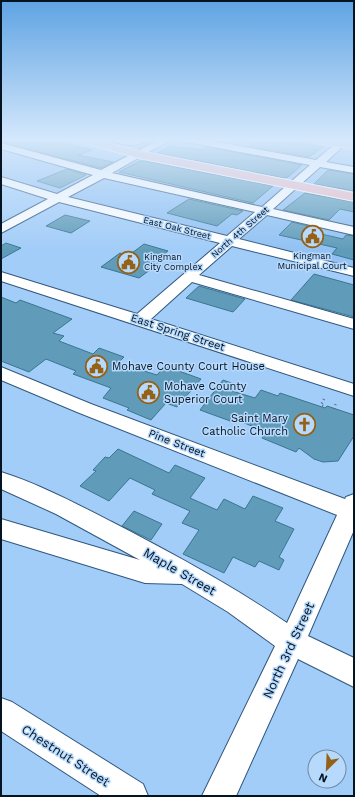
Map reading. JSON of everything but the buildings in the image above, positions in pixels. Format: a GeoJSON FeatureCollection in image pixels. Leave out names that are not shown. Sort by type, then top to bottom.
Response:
{"type":"FeatureCollection","features":[{"type":"Feature","properties":{"kind":"main road"},"geometry":{"type":"LineString","coordinates":[[250,176],[354,197]]}},
{"type":"Feature","properties":{"kind":"street"},"geometry":{"type":"LineString","coordinates":[[1,229],[98,176]]}},
{"type":"Feature","properties":{"kind":"street"},"geometry":{"type":"LineString","coordinates":[[112,176],[354,231]]}},
{"type":"Feature","properties":{"kind":"street","name":"North 4th Street"},"geometry":{"type":"LineString","coordinates":[[140,320],[304,176]]}},
{"type":"Feature","properties":{"kind":"street","name":"East Oak Street"},"geometry":{"type":"LineString","coordinates":[[1,180],[57,198],[354,272]]}},
{"type":"Feature","properties":{"kind":"street","name":"East Spring Street"},"geometry":{"type":"LineString","coordinates":[[1,276],[354,390]]}},
{"type":"Feature","properties":{"kind":"street"},"geometry":{"type":"LineString","coordinates":[[189,277],[354,324]]}},
{"type":"Feature","properties":{"kind":"street","name":"Pine Street"},"geometry":{"type":"LineString","coordinates":[[1,373],[84,408],[353,508]]}},
{"type":"Feature","properties":{"kind":"street","name":"Maple Street"},"geometry":{"type":"LineString","coordinates":[[1,480],[64,508],[184,573],[237,604],[292,642],[354,673]]}},
{"type":"Feature","properties":{"kind":"street","name":"North 3rd Street"},"geometry":{"type":"LineString","coordinates":[[219,796],[292,642],[353,508]]}},
{"type":"Feature","properties":{"kind":"street"},"geometry":{"type":"LineString","coordinates":[[1,529],[145,572],[184,573]]}},
{"type":"Feature","properties":{"kind":"street","name":"Chestnut Street"},"geometry":{"type":"LineString","coordinates":[[1,713],[131,796]]}},
{"type":"Feature","properties":{"kind":"path"},"geometry":{"type":"LineString","coordinates":[[324,399],[320,405],[326,407]]}},
{"type":"Feature","properties":{"kind":"path"},"geometry":{"type":"LineString","coordinates":[[334,409],[336,403]]}},
{"type":"Feature","properties":{"kind":"shaded area"},"geometry":{"type":"Polygon","coordinates":[[[1,176],[354,176],[354,272],[1,180],[1,176]]]}},
{"type":"Feature","properties":{"kind":"place","name":"Kingman Municipal Court"},"geometry":{"type":"Point","coordinates":[312,237]}},
{"type":"Feature","properties":{"kind":"place","name":"Kingman City Complex"},"geometry":{"type":"Point","coordinates":[129,262]}},
{"type":"Feature","properties":{"kind":"place","name":"Mohave County Court House"},"geometry":{"type":"Point","coordinates":[96,366]}},
{"type":"Feature","properties":{"kind":"place","name":"Mohave County Superior Court"},"geometry":{"type":"Point","coordinates":[149,392]}},
{"type":"Feature","properties":{"kind":"place","name":"Saint Mary Catholic Church"},"geometry":{"type":"Point","coordinates":[304,424]}}]}
